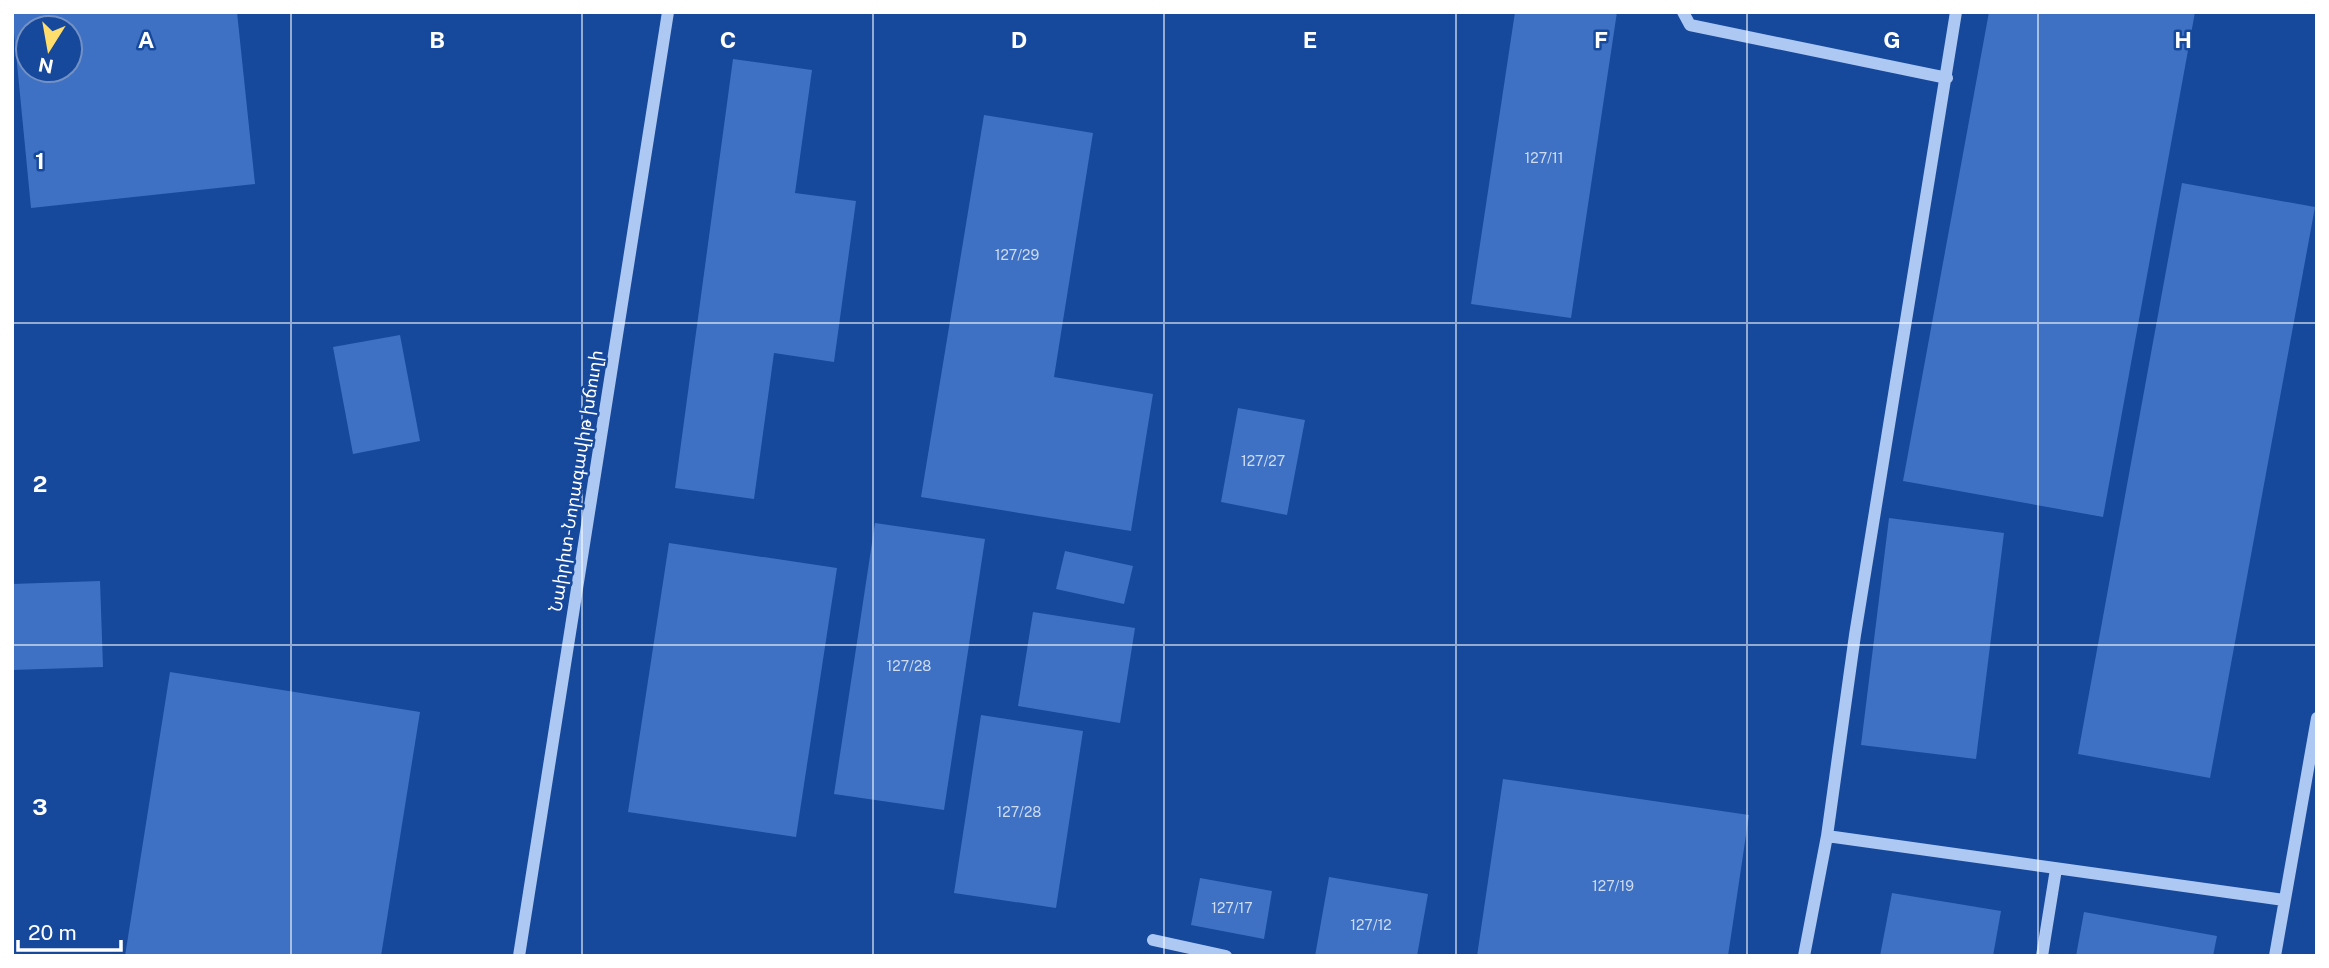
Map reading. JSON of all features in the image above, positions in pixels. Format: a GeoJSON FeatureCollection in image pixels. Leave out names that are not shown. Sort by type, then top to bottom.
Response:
{"type":"FeatureCollection","features":[{"type":"Feature","properties":{"kind":"street","name":"Նաիրիտ-Նորագավիթ խճուղի"},"geometry":{"type":"LineString","coordinates":[[519,956],[668,12]]}},
{"type":"Feature","properties":{"kind":"street"},"geometry":{"type":"LineString","coordinates":[[1683,12],[1690,25],[1947,78]]}},
{"type":"Feature","properties":{"kind":"street"},"geometry":{"type":"LineString","coordinates":[[1804,956],[1827,836],[1855,635],[1956,12]]}},
{"type":"Feature","properties":{"kind":"street"},"geometry":{"type":"LineString","coordinates":[[2275,956],[2317,718]]}},
{"type":"Feature","properties":{"kind":"street"},"geometry":{"type":"LineString","coordinates":[[1827,836],[2284,900]]}},
{"type":"Feature","properties":{"kind":"street"},"geometry":{"type":"LineString","coordinates":[[2042,956],[2056,869]]}},
{"type":"Feature","properties":{"kind":"street"},"geometry":{"type":"LineString","coordinates":[[1153,940],[1226,956]]}},
{"type":"Feature","properties":{"kind":"building"},"geometry":{"type":"Polygon","coordinates":[[[12,12],[237,12],[255,184],[31,208],[19,84],[84,84],[84,14],[14,14],[14,33],[12,12]]]}},
{"type":"Feature","properties":{"kind":"building"},"geometry":{"type":"Polygon","coordinates":[[[1515,12],[1617,12],[1571,318],[1471,304],[1515,12]]]}},
{"type":"Feature","properties":{"kind":"building"},"geometry":{"type":"Polygon","coordinates":[[[1989,12],[2195,12],[2103,517],[1903,481],[1989,12]]]}},
{"type":"Feature","properties":{"kind":"building"},"geometry":{"type":"Polygon","coordinates":[[[733,59],[812,70],[795,193],[856,201],[834,362],[774,353],[754,499],[675,488],[733,59]]]}},
{"type":"Feature","properties":{"kind":"building"},"geometry":{"type":"Polygon","coordinates":[[[984,115],[1093,133],[1054,377],[1153,394],[1131,531],[921,497],[984,115]]]}},
{"type":"Feature","properties":{"kind":"building"},"geometry":{"type":"Polygon","coordinates":[[[2182,183],[2315,207],[2210,778],[2078,754],[2182,183]]]}},
{"type":"Feature","properties":{"kind":"building"},"geometry":{"type":"Polygon","coordinates":[[[400,335],[420,441],[353,454],[333,347],[400,335]]]}},
{"type":"Feature","properties":{"kind":"building"},"geometry":{"type":"Polygon","coordinates":[[[1238,408],[1305,420],[1287,515],[1221,502],[1238,408]]]}},
{"type":"Feature","properties":{"kind":"building"},"geometry":{"type":"Polygon","coordinates":[[[1889,518],[2004,533],[1976,759],[1861,745],[1889,518]]]}},
{"type":"Feature","properties":{"kind":"building"},"geometry":{"type":"Polygon","coordinates":[[[875,523],[985,539],[944,810],[834,794],[875,523]]]}},
{"type":"Feature","properties":{"kind":"building"},"geometry":{"type":"Polygon","coordinates":[[[669,543],[837,568],[796,837],[628,812],[669,543]]]}},
{"type":"Feature","properties":{"kind":"building"},"geometry":{"type":"Polygon","coordinates":[[[1065,551],[1133,566],[1124,604],[1056,589],[1065,551]]]}},
{"type":"Feature","properties":{"kind":"building"},"geometry":{"type":"Polygon","coordinates":[[[100,581],[103,667],[12,670],[12,584],[100,581]]]}},
{"type":"Feature","properties":{"kind":"building"},"geometry":{"type":"Polygon","coordinates":[[[1033,612],[1135,628],[1120,723],[1018,706],[1033,612]]]}},
{"type":"Feature","properties":{"kind":"building"},"geometry":{"type":"Polygon","coordinates":[[[170,672],[420,712],[381,956],[125,956],[170,672]]]}},
{"type":"Feature","properties":{"kind":"building"},"geometry":{"type":"Polygon","coordinates":[[[981,715],[1083,731],[1056,908],[954,893],[981,715]]]}},
{"type":"Feature","properties":{"kind":"building"},"geometry":{"type":"Polygon","coordinates":[[[1503,779],[1749,815],[1728,956],[1477,956],[1503,779]]]}},
{"type":"Feature","properties":{"kind":"building"},"geometry":{"type":"Polygon","coordinates":[[[1329,877],[1428,894],[1417,956],[1315,956],[1329,877]]]}},
{"type":"Feature","properties":{"kind":"building"},"geometry":{"type":"Polygon","coordinates":[[[1200,878],[1272,891],[1264,939],[1191,925],[1200,878]]]}},
{"type":"Feature","properties":{"kind":"building"},"geometry":{"type":"Polygon","coordinates":[[[1892,893],[2001,911],[1993,956],[1880,956],[1892,893]]]}},
{"type":"Feature","properties":{"kind":"building"},"geometry":{"type":"Polygon","coordinates":[[[2084,912],[2217,936],[2213,956],[2076,956],[2084,912]]]}}]}
